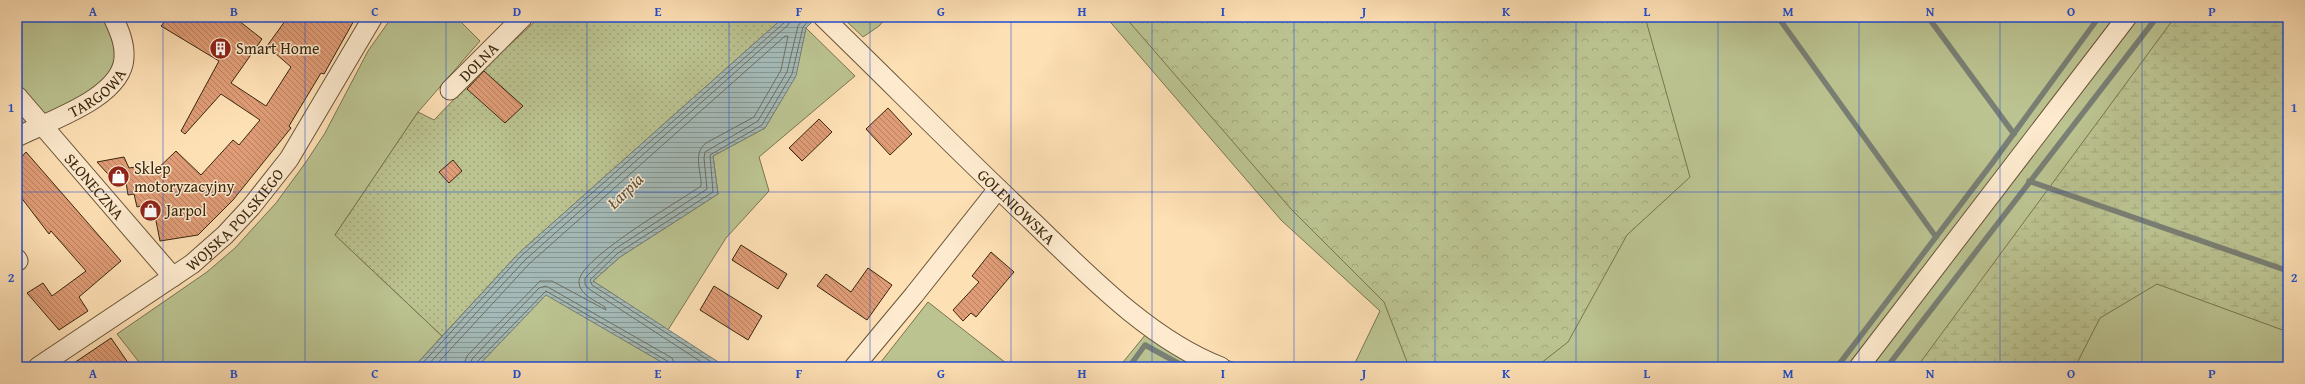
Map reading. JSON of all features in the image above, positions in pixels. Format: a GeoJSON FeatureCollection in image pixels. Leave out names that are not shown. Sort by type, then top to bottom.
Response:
{"type":"FeatureCollection","features":[{"type":"Feature","properties":{"kind":"street","name":"TARGOWA"},"geometry":{"type":"LineString","coordinates":[[17,137],[98,98],[112,85],[120,74],[124,59],[123,41],[113,17]]}},
{"type":"Feature","properties":{"kind":"street","name":"WOJSKA POLSKIEGO"},"geometry":{"type":"LineString","coordinates":[[38,367],[173,277],[225,235],[278,172],[309,127],[373,17]]}},
{"type":"Feature","properties":{"kind":"street","name":"DOLNA"},"geometry":{"type":"LineString","coordinates":[[450,90],[523,17]]}},
{"type":"Feature","properties":{"kind":"street"},"geometry":{"type":"LineString","coordinates":[[1858,367],[2127,17]]}},
{"type":"Feature","properties":{"kind":"street","name":"GOLENIOWSKA"},"geometry":{"type":"LineString","coordinates":[[826,20],[998,189],[1066,254],[1128,309],[1174,343],[1222,367]]}},
{"type":"Feature","properties":{"kind":"street","name":"SŁONECZNA"},"geometry":{"type":"LineString","coordinates":[[17,96],[173,277]]}},
{"type":"Feature","properties":{"kind":"street"},"geometry":{"type":"LineString","coordinates":[[854,367],[914,295],[998,189]]}},
{"type":"Feature","properties":{"kind":"green space"},"geometry":{"type":"Polygon","coordinates":[[[17,17],[113,17],[120,74],[17,137],[17,17]]]}},
{"type":"Feature","properties":{"kind":"green space"},"geometry":{"type":"Polygon","coordinates":[[[392,17],[456,17],[480,41],[418,112],[335,235],[442,336],[414,367],[143,367],[117,334],[207,272],[235,248],[276,203],[325,133],[368,51],[392,17]]]}},
{"type":"Feature","properties":{"kind":"green space"},"geometry":{"type":"Polygon","coordinates":[[[540,17],[784,17],[519,253],[442,336],[335,235],[418,112],[434,120],[482,70],[540,17]]]}},
{"type":"Feature","properties":{"kind":"green space"},"geometry":{"type":"Polygon","coordinates":[[[842,17],[887,17],[879,26],[863,37],[842,17]]]}},
{"type":"Feature","properties":{"kind":"green space"},"geometry":{"type":"Polygon","coordinates":[[[1106,17],[2288,17],[2288,367],[1353,367],[1380,311],[1281,220],[1106,17]]]}},
{"type":"Feature","properties":{"kind":"green space"},"geometry":{"type":"Polygon","coordinates":[[[1125,17],[1645,17],[1690,177],[1627,235],[1568,342],[1536,367],[1409,367],[1384,302],[1291,209],[1125,17]]]}},
{"type":"Feature","properties":{"kind":"green space"},"geometry":{"type":"Polygon","coordinates":[[[2175,17],[2288,17],[2288,332],[2157,284],[2100,318],[2075,367],[1917,367],[2175,17]]]}},
{"type":"Feature","properties":{"kind":"green space"},"geometry":{"type":"Polygon","coordinates":[[[806,28],[855,76],[759,157],[769,191],[726,238],[668,330],[593,281],[620,257],[718,194],[713,156],[765,128],[795,76],[806,28]]]}},
{"type":"Feature","properties":{"kind":"green space"},"geometry":{"type":"Polygon","coordinates":[[[546,294],[670,367],[477,367],[546,294]]]}},
{"type":"Feature","properties":{"kind":"green space"},"geometry":{"type":"Polygon","coordinates":[[[928,302],[1011,367],[877,367],[928,302]]]}},
{"type":"Feature","properties":{"kind":"green space"},"geometry":{"type":"Polygon","coordinates":[[[1160,322],[1201,352],[1249,367],[1119,367],[1146,334],[1160,322]]]}},
{"type":"Feature","properties":{"kind":"water","name":"Łarpia"},"geometry":{"type":"Polygon","coordinates":[[[784,17],[817,17],[806,28],[796,76],[765,128],[713,156],[718,194],[620,257],[593,281],[726,367],[670,367],[546,295],[477,367],[414,367],[519,253],[784,17]]]}},
{"type":"Feature","properties":{"kind":"building"},"geometry":{"type":"Polygon","coordinates":[[[169,17],[234,17],[262,39],[231,83],[266,106],[291,67],[267,46],[288,17],[356,17],[324,74],[321,73],[289,126],[291,128],[233,200],[198,235],[160,241],[155,216],[148,217],[145,205],[137,207],[134,194],[128,195],[126,182],[117,184],[97,162],[124,157],[129,168],[136,167],[141,173],[145,169],[151,175],[176,151],[201,175],[233,140],[239,145],[260,120],[221,94],[185,134],[181,131],[219,61],[161,26],[169,17]]]}},
{"type":"Feature","properties":{"kind":"building"},"geometry":{"type":"Polygon","coordinates":[[[484,71],[523,106],[505,123],[467,89],[484,71]]]}},
{"type":"Feature","properties":{"kind":"building"},"geometry":{"type":"Polygon","coordinates":[[[888,108],[912,134],[890,155],[866,129],[888,108]]]}},
{"type":"Feature","properties":{"kind":"building"},"geometry":{"type":"Polygon","coordinates":[[[819,119],[832,132],[802,161],[789,148],[819,119]]]}},
{"type":"Feature","properties":{"kind":"building"},"geometry":{"type":"Polygon","coordinates":[[[26,152],[121,261],[79,297],[88,311],[59,330],[27,293],[43,283],[52,296],[86,271],[51,231],[49,234],[17,192],[17,162],[26,152]]]}},
{"type":"Feature","properties":{"kind":"building"},"geometry":{"type":"Polygon","coordinates":[[[453,160],[462,171],[449,183],[439,172],[453,160]]]}},
{"type":"Feature","properties":{"kind":"building"},"geometry":{"type":"Polygon","coordinates":[[[741,245],[787,274],[778,289],[732,260],[741,245]]]}},
{"type":"Feature","properties":{"kind":"building"},"geometry":{"type":"Polygon","coordinates":[[[991,252],[1014,272],[976,317],[971,313],[963,321],[953,310],[979,282],[972,276],[991,252]]]}},
{"type":"Feature","properties":{"kind":"building"},"geometry":{"type":"Polygon","coordinates":[[[868,268],[892,285],[867,320],[817,286],[826,274],[851,292],[868,268]]]}},
{"type":"Feature","properties":{"kind":"building"},"geometry":{"type":"Polygon","coordinates":[[[714,286],[762,316],[748,340],[700,310],[714,286]]]}},
{"type":"Feature","properties":{"kind":"building"},"geometry":{"type":"Polygon","coordinates":[[[111,338],[131,367],[68,367],[111,338]]]}},
{"type":"Feature","properties":{"kind":"waterway"},"geometry":{"type":"LineString","coordinates":[[1778,17],[1936,237]]}},
{"type":"Feature","properties":{"kind":"waterway"},"geometry":{"type":"LineString","coordinates":[[1928,17],[2014,134]]}},
{"type":"Feature","properties":{"kind":"waterway"},"geometry":{"type":"LineString","coordinates":[[1837,367],[1993,162],[2099,17]]}},
{"type":"Feature","properties":{"kind":"waterway"},"geometry":{"type":"LineString","coordinates":[[1887,367],[2157,17]]}},
{"type":"Feature","properties":{"kind":"waterway"},"geometry":{"type":"LineString","coordinates":[[2029,181],[2288,271]]}},
{"type":"Feature","properties":{"kind":"waterway"},"geometry":{"type":"LineString","coordinates":[[1129,367],[1145,345],[1185,367]]}},
{"type":"Feature","properties":{"kind":"place","name":"Smart Home"},"geometry":{"type":"Point","coordinates":[220,48]}},
{"type":"Feature","properties":{"kind":"place","name":"Sklep motoryzacyjny"},"geometry":{"type":"Point","coordinates":[119,177]}},
{"type":"Feature","properties":{"kind":"place","name":"Jarpol"},"geometry":{"type":"Point","coordinates":[150,210]}}]}
